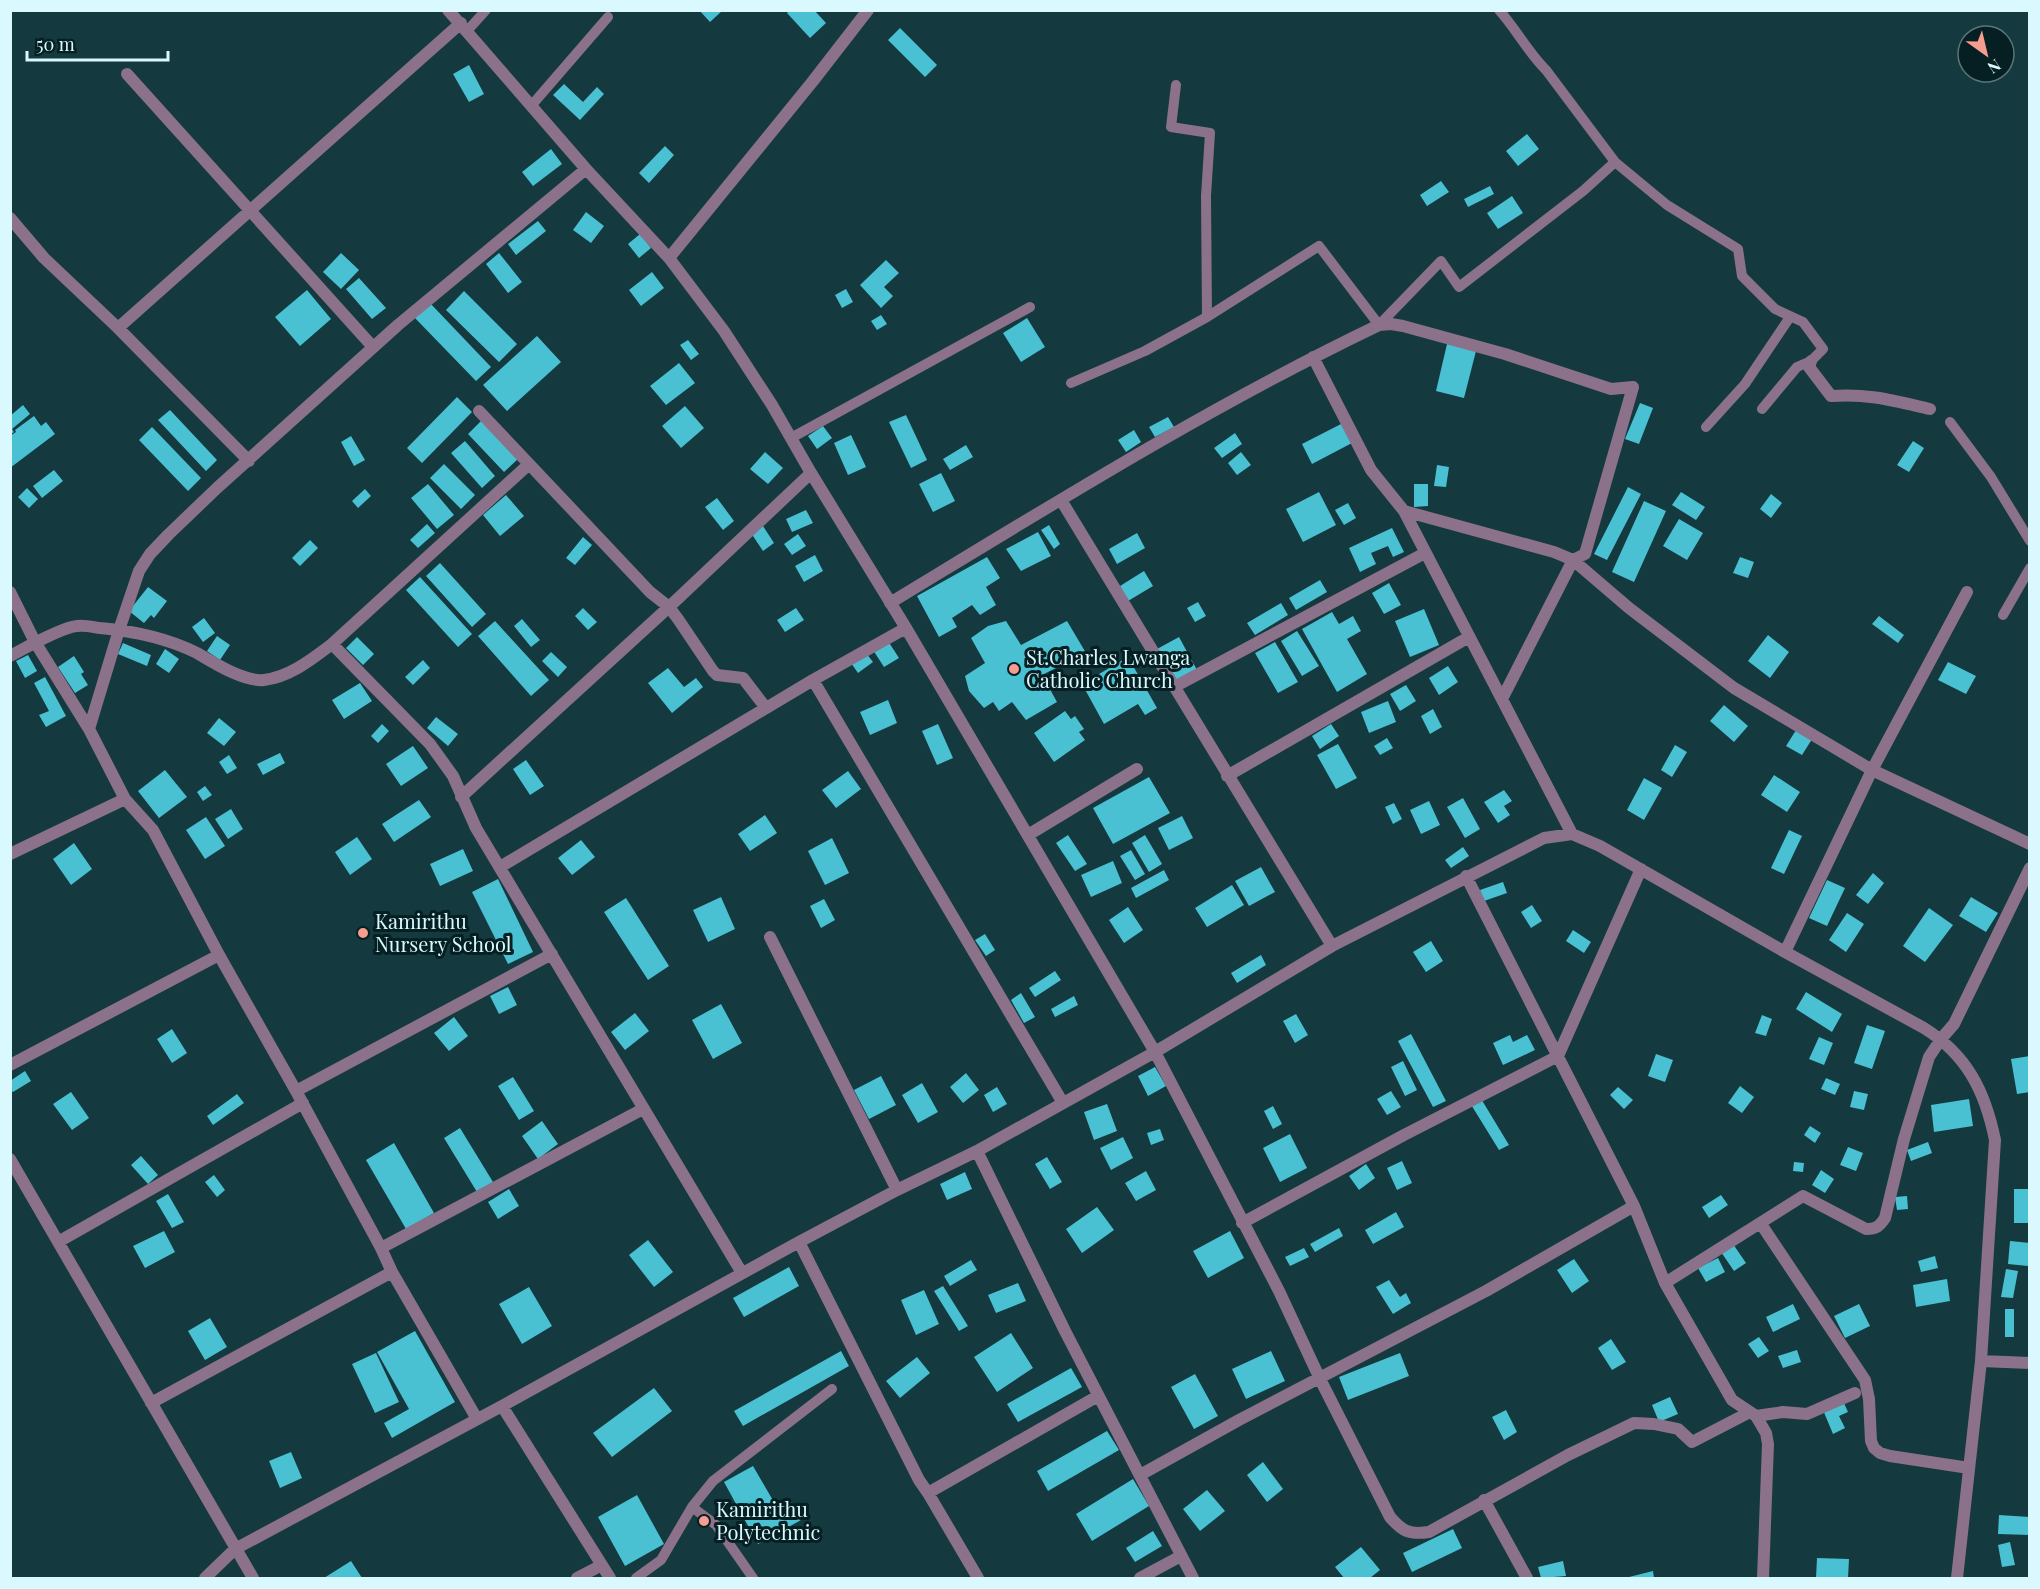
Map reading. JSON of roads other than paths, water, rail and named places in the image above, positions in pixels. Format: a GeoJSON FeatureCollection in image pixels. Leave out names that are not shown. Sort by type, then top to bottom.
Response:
{"type":"FeatureCollection","features":[{"type":"Feature","properties":{"kind":"street"},"geometry":{"type":"LineString","coordinates":[[448,10],[586,169],[669,258],[724,331],[771,405],[906,628],[1155,1052],[1279,1291],[1320,1379],[1390,1517],[1400,1529],[1419,1534],[1429,1532],[1587,1445],[1634,1423],[1678,1429],[1692,1442],[1753,1414],[1782,1412],[1807,1414],[1855,1393]]}},
{"type":"Feature","properties":{"kind":"street"},"geometry":{"type":"LineString","coordinates":[[669,258],[784,118],[868,10]]}},
{"type":"Feature","properties":{"kind":"street"},"geometry":{"type":"LineString","coordinates":[[118,328],[249,210],[464,27]]}},
{"type":"Feature","properties":{"kind":"street"},"geometry":{"type":"LineString","coordinates":[[127,74],[373,347]]}},
{"type":"Feature","properties":{"kind":"street"},"geometry":{"type":"LineString","coordinates":[[88,729],[139,571],[150,554],[174,529],[373,347],[586,169]]}},
{"type":"Feature","properties":{"kind":"street"},"geometry":{"type":"LineString","coordinates":[[10,218],[44,258],[118,328],[249,460]]}},
{"type":"Feature","properties":{"kind":"street"},"geometry":{"type":"LineString","coordinates":[[890,603],[1191,423],[1313,357],[1379,326],[1391,324],[1505,354],[1611,389],[1634,387],[1585,554],[1573,560],[1502,699]]}},
{"type":"Feature","properties":{"kind":"street"},"geometry":{"type":"LineString","coordinates":[[1313,357],[1371,470],[1404,511],[1572,834]]}},
{"type":"Feature","properties":{"kind":"street"},"geometry":{"type":"LineString","coordinates":[[1810,361],[1809,367],[1831,396],[1856,394],[1930,409]]}},
{"type":"Feature","properties":{"kind":"street"},"geometry":{"type":"LineString","coordinates":[[479,411],[650,592],[669,608],[712,671],[717,675],[743,678],[766,708]]}},
{"type":"Feature","properties":{"kind":"street"},"geometry":{"type":"LineString","coordinates":[[10,656],[35,642],[76,626],[119,630],[158,638],[195,652],[227,671],[262,680],[283,675],[309,662],[332,644],[528,465]]}},
{"type":"Feature","properties":{"kind":"street"},"geometry":{"type":"LineString","coordinates":[[461,797],[669,608],[811,473]]}},
{"type":"Feature","properties":{"kind":"street"},"geometry":{"type":"LineString","coordinates":[[1061,500],[1332,946]]}},
{"type":"Feature","properties":{"kind":"street"},"geometry":{"type":"LineString","coordinates":[[1404,511],[1533,546],[1573,560],[1629,608],[1734,688],[1872,770],[2030,844]]}},
{"type":"Feature","properties":{"kind":"street"},"geometry":{"type":"LineString","coordinates":[[1174,687],[1425,553]]}},
{"type":"Feature","properties":{"kind":"street"},"geometry":{"type":"LineString","coordinates":[[10,592],[35,642],[88,729],[125,800],[153,830],[219,955],[303,1103],[392,1272],[477,1419]]}},
{"type":"Feature","properties":{"kind":"street"},"geometry":{"type":"LineString","coordinates":[[1785,952],[1872,770],[1967,592]]}},
{"type":"Feature","properties":{"kind":"street"},"geometry":{"type":"LineString","coordinates":[[500,867],[813,680],[906,628]]}},
{"type":"Feature","properties":{"kind":"street"},"geometry":{"type":"LineString","coordinates":[[1227,776],[1469,637]]}},
{"type":"Feature","properties":{"kind":"street"},"geometry":{"type":"LineString","coordinates":[[332,644],[430,744],[453,776],[476,828],[742,1273]]}},
{"type":"Feature","properties":{"kind":"street"},"geometry":{"type":"LineString","coordinates":[[813,680],[1063,1103]]}},
{"type":"Feature","properties":{"kind":"street"},"geometry":{"type":"LineString","coordinates":[[1028,835],[1137,769]]}},
{"type":"Feature","properties":{"kind":"street"},"geometry":{"type":"LineString","coordinates":[[10,854],[125,800]]}},
{"type":"Feature","properties":{"kind":"street"},"geometry":{"type":"LineString","coordinates":[[205,1578],[235,1549],[502,1406],[799,1242],[977,1151],[1155,1052],[1332,946],[1544,838],[1572,834],[1600,846],[1941,1039],[1976,1081],[1990,1116],[1995,1140],[1981,1361],[1957,1578]]}},
{"type":"Feature","properties":{"kind":"street"},"geometry":{"type":"LineString","coordinates":[[1665,1283],[1803,1196],[1866,1228],[1875,1229],[1880,1226],[1885,1218],[1904,1140],[1929,1056],[1954,1024],[2030,868]]}},
{"type":"Feature","properties":{"kind":"street"},"geometry":{"type":"LineString","coordinates":[[1242,1223],[1404,1135],[1558,1056],[1641,869]]}},
{"type":"Feature","properties":{"kind":"street"},"geometry":{"type":"LineString","coordinates":[[1466,876],[1634,1206],[1665,1283],[1732,1400],[1753,1414],[1766,1433],[1768,1444],[1764,1578]]}},
{"type":"Feature","properties":{"kind":"street"},"geometry":{"type":"LineString","coordinates":[[770,937],[897,1190]]}},
{"type":"Feature","properties":{"kind":"street"},"geometry":{"type":"LineString","coordinates":[[296,1091],[552,954]]}},
{"type":"Feature","properties":{"kind":"street"},"geometry":{"type":"LineString","coordinates":[[10,1065],[219,955]]}},
{"type":"Feature","properties":{"kind":"street"},"geometry":{"type":"LineString","coordinates":[[58,1242],[303,1103]]}},
{"type":"Feature","properties":{"kind":"street"},"geometry":{"type":"LineString","coordinates":[[381,1248],[643,1109]]}},
{"type":"Feature","properties":{"kind":"street"},"geometry":{"type":"LineString","coordinates":[[977,1151],[1098,1396],[1193,1578]]}},
{"type":"Feature","properties":{"kind":"street"},"geometry":{"type":"LineString","coordinates":[[10,1159],[252,1578]]}},
{"type":"Feature","properties":{"kind":"street"},"geometry":{"type":"LineString","coordinates":[[1140,1475],[1239,1420],[1486,1291],[1634,1206]]}},
{"type":"Feature","properties":{"kind":"street"},"geometry":{"type":"LineString","coordinates":[[1761,1224],[1865,1380],[1869,1399],[1871,1441],[1874,1448],[1890,1456],[1969,1468]]}},
{"type":"Feature","properties":{"kind":"street"},"geometry":{"type":"LineString","coordinates":[[799,1242],[919,1480],[978,1578]]}},
{"type":"Feature","properties":{"kind":"street"},"geometry":{"type":"LineString","coordinates":[[151,1403],[392,1272]]}},
{"type":"Feature","properties":{"kind":"street"},"geometry":{"type":"LineString","coordinates":[[1981,1361],[2030,1363]]}},
{"type":"Feature","properties":{"kind":"street"},"geometry":{"type":"LineString","coordinates":[[928,1493],[1098,1396]]}},
{"type":"Feature","properties":{"kind":"street"},"geometry":{"type":"LineString","coordinates":[[502,1406],[610,1578]]}},
{"type":"Feature","properties":{"kind":"street"},"geometry":{"type":"LineString","coordinates":[[1484,1500],[1527,1578]]}},
{"type":"Feature","properties":{"kind":"street"},"geometry":{"type":"LineString","coordinates":[[1140,1578],[1182,1556]]}},
{"type":"Feature","properties":{"kind":"street"},"geometry":{"type":"LineString","coordinates":[[577,1578],[602,1565]]}},
{"type":"Feature","properties":{"kind":"lane"},"geometry":{"type":"LineString","coordinates":[[464,27],[486,10]]}},
{"type":"Feature","properties":{"kind":"lane"},"geometry":{"type":"LineString","coordinates":[[1499,10],[1512,24],[1535,59],[1546,70],[1615,162],[1667,205],[1738,249],[1742,276],[1775,309],[1803,322],[1823,349],[1810,361],[1797,367],[1762,409]]}},
{"type":"Feature","properties":{"kind":"lane"},"geometry":{"type":"LineString","coordinates":[[531,106],[608,17]]}},
{"type":"Feature","properties":{"kind":"lane"},"geometry":{"type":"LineString","coordinates":[[1176,85],[1171,127],[1210,133],[1206,196],[1207,317]]}},
{"type":"Feature","properties":{"kind":"lane"},"geometry":{"type":"LineString","coordinates":[[1071,383],[1145,351],[1207,317],[1319,246],[1379,326],[1441,261],[1459,287],[1583,191],[1615,162]]}},
{"type":"Feature","properties":{"kind":"lane"},"geometry":{"type":"LineString","coordinates":[[790,438],[1030,307]]}},
{"type":"Feature","properties":{"kind":"lane"},"geometry":{"type":"LineString","coordinates":[[1706,427],[1745,384],[1790,317]]}},
{"type":"Feature","properties":{"kind":"lane"},"geometry":{"type":"LineString","coordinates":[[1950,422],[1991,477],[2030,541]]}},
{"type":"Feature","properties":{"kind":"lane"},"geometry":{"type":"LineString","coordinates":[[2003,615],[2030,568]]}},
{"type":"Feature","properties":{"kind":"lane"},"geometry":{"type":"LineString","coordinates":[[636,1578],[661,1560],[693,1507],[713,1481],[832,1389]]}},
{"type":"Feature","properties":{"kind":"lane"},"geometry":{"type":"LineString","coordinates":[[693,1507],[716,1525],[753,1578]]}},
{"type":"Feature","properties":{"kind":"place","name":"St.Charles Lwanga Catholic Church"},"geometry":{"type":"Point","coordinates":[1014,669]}},
{"type":"Feature","properties":{"kind":"place","name":"Kamirithu Nursery School"},"geometry":{"type":"Point","coordinates":[363,933]}},
{"type":"Feature","properties":{"kind":"place","name":"Kamirithu Polytechnic"},"geometry":{"type":"Point","coordinates":[704,1521]}}]}
